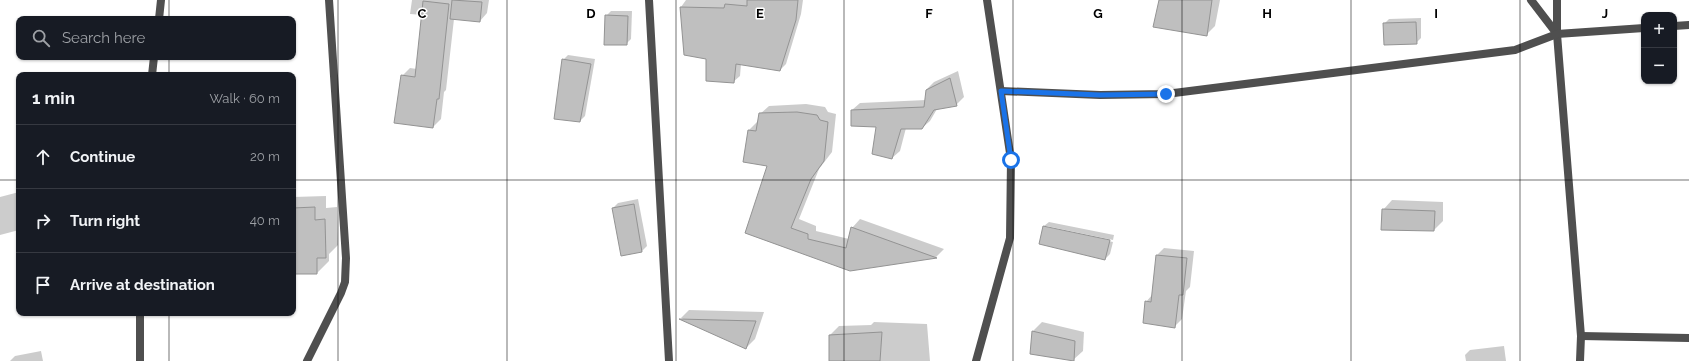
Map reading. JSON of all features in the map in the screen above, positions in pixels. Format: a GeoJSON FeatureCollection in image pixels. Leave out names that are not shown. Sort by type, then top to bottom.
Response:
{"type":"FeatureCollection","features":[{"type":"Feature","properties":{"kind":"street"},"geometry":{"type":"LineString","coordinates":[[159,16],[161,0]]}},
{"type":"Feature","properties":{"kind":"street"},"geometry":{"type":"LineString","coordinates":[[307,361],[341,293],[344,282],[346,258],[330,0]]}},
{"type":"Feature","properties":{"kind":"street"},"geometry":{"type":"LineString","coordinates":[[649,0],[669,361]]}},
{"type":"Feature","properties":{"kind":"street"},"geometry":{"type":"LineString","coordinates":[[976,361],[1010,238],[1011,160],[987,0]]}},
{"type":"Feature","properties":{"kind":"street"},"geometry":{"type":"LineString","coordinates":[[1530,0],[1557,34]]}},
{"type":"Feature","properties":{"kind":"street"},"geometry":{"type":"LineString","coordinates":[[1557,0],[1557,34],[1581,336],[1580,361]]}},
{"type":"Feature","properties":{"kind":"street"},"geometry":{"type":"LineString","coordinates":[[1677,26],[1689,25]]}},
{"type":"Feature","properties":{"kind":"street"},"geometry":{"type":"LineString","coordinates":[[1001,91],[1100,95],[1166,94],[1515,50],[1557,34],[1641,28]]}},
{"type":"Feature","properties":{"kind":"street"},"geometry":{"type":"LineString","coordinates":[[152,72],[154,60]]}},
{"type":"Feature","properties":{"kind":"street"},"geometry":{"type":"LineString","coordinates":[[140,316],[140,361]]}},
{"type":"Feature","properties":{"kind":"street"},"geometry":{"type":"LineString","coordinates":[[1581,336],[1689,338]]}},
{"type":"Feature","properties":{"kind":"building"},"geometry":{"type":"Polygon","coordinates":[[[452,0],[482,2],[480,22],[450,19],[452,0]]]}},
{"type":"Feature","properties":{"kind":"building"},"geometry":{"type":"Polygon","coordinates":[[[747,0],[798,0],[796,20],[780,71],[736,64],[734,83],[706,81],[706,59],[684,55],[680,7],[724,8],[725,4],[747,6],[747,0]]]}},
{"type":"Feature","properties":{"kind":"building"},"geometry":{"type":"Polygon","coordinates":[[[1159,0],[1212,0],[1207,36],[1153,27],[1159,0]]]}},
{"type":"Feature","properties":{"kind":"building"},"geometry":{"type":"Polygon","coordinates":[[[423,1],[449,4],[439,99],[437,99],[433,128],[394,123],[401,75],[415,77],[423,1]]]}},
{"type":"Feature","properties":{"kind":"building"},"geometry":{"type":"Polygon","coordinates":[[[605,15],[628,16],[627,45],[604,45],[605,15]]]}},
{"type":"Feature","properties":{"kind":"building"},"geometry":{"type":"Polygon","coordinates":[[[1416,22],[1417,44],[1384,45],[1383,23],[1416,22]]]}},
{"type":"Feature","properties":{"kind":"building"},"geometry":{"type":"Polygon","coordinates":[[[562,59],[591,64],[580,122],[554,119],[562,59]]]}},
{"type":"Feature","properties":{"kind":"building"},"geometry":{"type":"Polygon","coordinates":[[[950,78],[957,106],[934,110],[922,129],[901,129],[892,159],[872,154],[876,127],[851,126],[851,110],[924,107],[926,90],[950,78]]]}},
{"type":"Feature","properties":{"kind":"building"},"geometry":{"type":"Polygon","coordinates":[[[797,112],[817,115],[820,120],[828,122],[824,161],[811,179],[791,228],[808,234],[808,239],[846,248],[851,227],[937,258],[850,271],[745,233],[767,166],[743,162],[748,130],[756,131],[759,113],[797,112]]]}},
{"type":"Feature","properties":{"kind":"building"},"geometry":{"type":"Polygon","coordinates":[[[634,204],[642,252],[621,256],[612,208],[634,204]]]}},
{"type":"Feature","properties":{"kind":"building"},"geometry":{"type":"Polygon","coordinates":[[[315,207],[315,220],[325,219],[326,258],[317,258],[317,274],[296,274],[296,208],[315,207]]]}},
{"type":"Feature","properties":{"kind":"building"},"geometry":{"type":"Polygon","coordinates":[[[1382,209],[1435,211],[1434,231],[1381,230],[1382,209]]]}},
{"type":"Feature","properties":{"kind":"building"},"geometry":{"type":"Polygon","coordinates":[[[1043,226],[1110,240],[1105,260],[1039,244],[1043,226]]]}},
{"type":"Feature","properties":{"kind":"building"},"geometry":{"type":"Polygon","coordinates":[[[1156,255],[1187,258],[1183,295],[1179,295],[1175,328],[1143,323],[1145,301],[1151,302],[1156,255]]]}},
{"type":"Feature","properties":{"kind":"building"},"geometry":{"type":"Polygon","coordinates":[[[679,319],[756,321],[746,349],[679,319]]]}},
{"type":"Feature","properties":{"kind":"building"},"geometry":{"type":"Polygon","coordinates":[[[1032,331],[1075,341],[1074,361],[1030,354],[1032,331]]]}},
{"type":"Feature","properties":{"kind":"building"},"geometry":{"type":"Polygon","coordinates":[[[882,332],[880,361],[829,361],[829,335],[882,332]]]}},
{"type":"Feature","properties":{"kind":"route"},"geometry":{"type":"LineString","coordinates":[[1011,160],[1001,91],[1100,95],[1166,94]]}}]}
